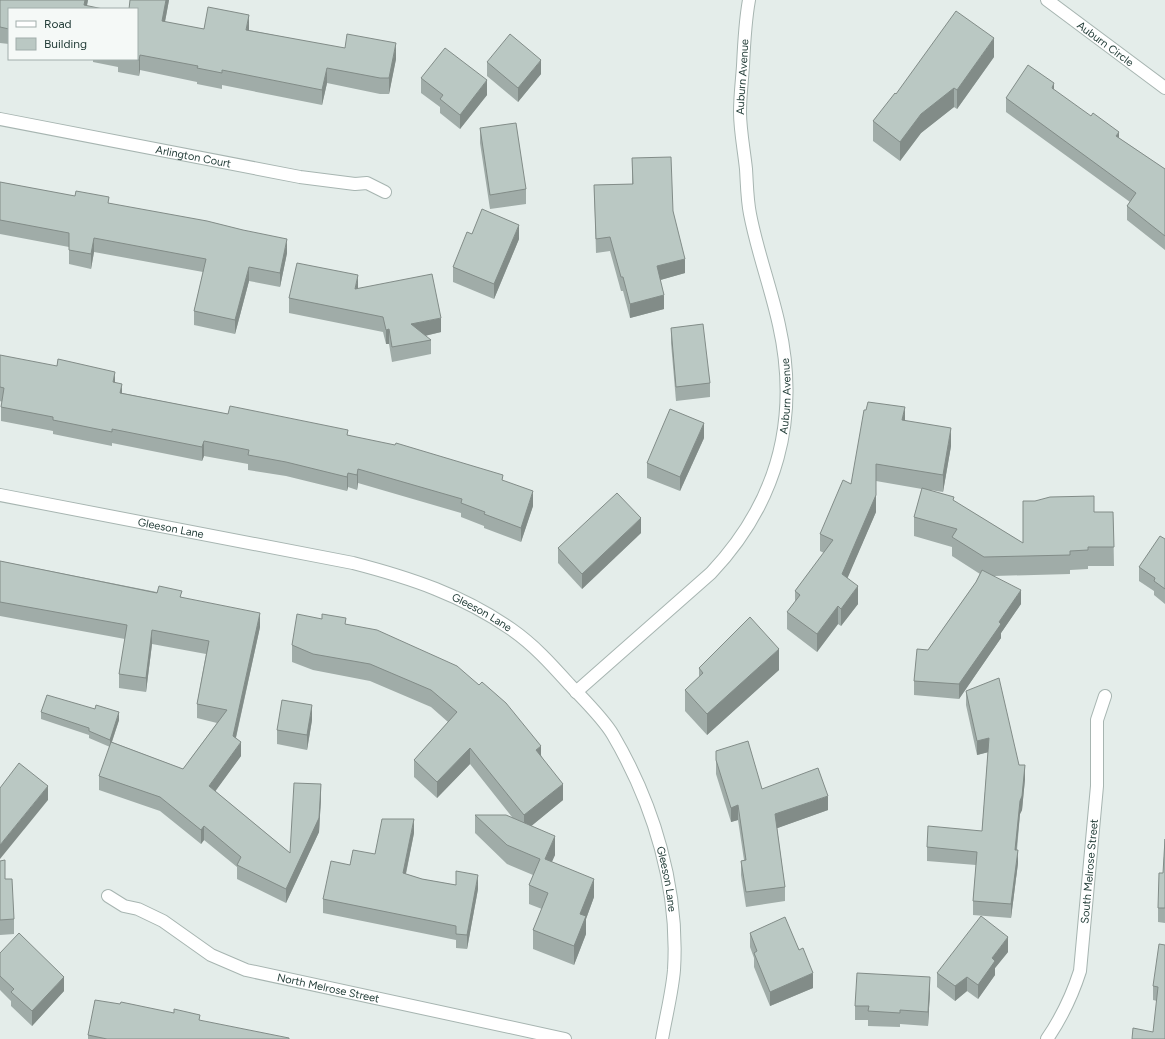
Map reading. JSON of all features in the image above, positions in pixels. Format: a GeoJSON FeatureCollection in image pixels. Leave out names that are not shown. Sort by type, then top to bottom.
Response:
{"type":"FeatureCollection","features":[{"type":"Feature","properties":{"kind":"street","name":"Auburn Avenue"},"geometry":{"type":"LineString","coordinates":[[576,692],[711,573],[728,555],[745,532],[762,503],[776,465],[783,438],[787,403],[787,368],[779,325],[750,214],[740,112],[746,16],[749,0]]}},
{"type":"Feature","properties":{"kind":"street","name":"Auburn Circle"},"geometry":{"type":"LineString","coordinates":[[1047,0],[1165,88]]}},
{"type":"Feature","properties":{"kind":"street","name":"Arlington Court"},"geometry":{"type":"LineString","coordinates":[[0,120],[300,177],[355,184],[367,183],[385,192]]}},
{"type":"Feature","properties":{"kind":"street","name":"Gleeson Lane"},"geometry":{"type":"LineString","coordinates":[[0,495],[353,563],[403,576],[439,589],[476,608],[512,630],[543,654],[612,734],[645,798],[664,856],[670,887],[674,929],[674,971],[662,1039]]}},
{"type":"Feature","properties":{"kind":"street","name":"South Melrose Street"},"geometry":{"type":"LineString","coordinates":[[1047,1039],[1071,997],[1080,971],[1097,786],[1097,720],[1105,696]]}},
{"type":"Feature","properties":{"kind":"street","name":"North Melrose Street"},"geometry":{"type":"LineString","coordinates":[[108,896],[124,906],[138,909],[163,921],[211,954],[246,970],[565,1039]]}},
{"type":"Feature","properties":{"kind":"building"},"geometry":{"type":"Polygon","coordinates":[[[0,0],[85,0],[84,5],[98,8],[8,8],[8,29],[0,27],[0,0]]]}},
{"type":"Feature","properties":{"kind":"building"},"geometry":{"type":"Polygon","coordinates":[[[130,0],[166,0],[162,21],[204,29],[208,7],[249,15],[246,30],[345,48],[347,34],[396,43],[389,78],[380,78],[327,68],[322,90],[222,70],[222,73],[197,68],[198,66],[140,55],[138,60],[138,8],[129,8],[130,0]]]}},
{"type":"Feature","properties":{"kind":"building"},"geometry":{"type":"Polygon","coordinates":[[[956,11],[994,38],[957,90],[954,88],[921,114],[900,142],[873,121],[895,93],[896,94],[956,11]]]}},
{"type":"Feature","properties":{"kind":"building"},"geometry":{"type":"Polygon","coordinates":[[[510,34],[541,60],[518,88],[487,62],[510,34]]]}},
{"type":"Feature","properties":{"kind":"building"},"geometry":{"type":"Polygon","coordinates":[[[445,48],[487,80],[460,115],[440,99],[443,95],[421,78],[445,48]]]}},
{"type":"Feature","properties":{"kind":"building"},"geometry":{"type":"Polygon","coordinates":[[[1028,65],[1054,83],[1052,88],[1091,116],[1093,113],[1119,132],[1116,136],[1165,169],[1165,236],[1127,206],[1136,193],[1006,98],[1028,65]]]}},
{"type":"Feature","properties":{"kind":"building"},"geometry":{"type":"Polygon","coordinates":[[[516,123],[526,189],[490,195],[480,128],[516,123]]]}},
{"type":"Feature","properties":{"kind":"building"},"geometry":{"type":"Polygon","coordinates":[[[671,157],[673,211],[685,259],[657,266],[664,295],[630,304],[610,237],[596,239],[594,185],[633,184],[632,158],[671,157]]]}},
{"type":"Feature","properties":{"kind":"building"},"geometry":{"type":"Polygon","coordinates":[[[0,182],[75,196],[76,191],[109,197],[108,203],[207,221],[287,239],[280,273],[249,267],[235,320],[194,311],[206,259],[94,238],[91,254],[69,250],[69,233],[0,220],[0,182]]]}},
{"type":"Feature","properties":{"kind":"building"},"geometry":{"type":"Polygon","coordinates":[[[482,209],[519,225],[494,284],[453,267],[467,232],[472,234],[482,209]]]}},
{"type":"Feature","properties":{"kind":"building"},"geometry":{"type":"Polygon","coordinates":[[[297,263],[358,275],[355,289],[432,274],[441,318],[411,324],[431,340],[392,347],[389,329],[386,330],[383,317],[289,298],[297,263]]]}},
{"type":"Feature","properties":{"kind":"building"},"geometry":{"type":"Polygon","coordinates":[[[703,324],[710,383],[676,387],[671,328],[703,324]]]}},
{"type":"Feature","properties":{"kind":"building"},"geometry":{"type":"Polygon","coordinates":[[[0,355],[57,366],[58,359],[115,372],[113,382],[122,384],[120,393],[228,414],[230,406],[348,430],[347,435],[395,445],[396,443],[503,475],[502,480],[533,491],[521,528],[484,514],[485,512],[461,503],[462,499],[358,469],[357,475],[348,473],[347,477],[286,462],[248,455],[249,450],[204,441],[202,447],[112,429],[112,432],[53,420],[53,417],[1,407],[4,388],[0,387],[0,355]]]}},
{"type":"Feature","properties":{"kind":"building"},"geometry":{"type":"Polygon","coordinates":[[[868,402],[905,407],[902,420],[951,428],[943,475],[876,464],[876,495],[842,574],[858,586],[841,609],[838,606],[817,634],[787,612],[800,595],[795,591],[833,540],[820,534],[843,480],[851,484],[864,410],[866,410],[868,402]]]}},
{"type":"Feature","properties":{"kind":"building"},"geometry":{"type":"Polygon","coordinates":[[[670,409],[704,423],[680,477],[647,463],[670,409]]]}},
{"type":"Feature","properties":{"kind":"building"},"geometry":{"type":"Polygon","coordinates":[[[922,488],[954,497],[953,500],[1023,543],[1023,501],[1035,501],[1050,497],[1094,496],[1094,512],[1113,512],[1114,547],[1088,547],[1088,550],[1070,551],[1070,555],[984,557],[952,537],[957,529],[914,517],[922,488]]]}},
{"type":"Feature","properties":{"kind":"building"},"geometry":{"type":"Polygon","coordinates":[[[617,493],[641,518],[582,574],[558,548],[617,493]]]}},
{"type":"Feature","properties":{"kind":"building"},"geometry":{"type":"Polygon","coordinates":[[[1160,536],[1165,539],[1165,589],[1154,581],[1155,578],[1139,567],[1160,536]]]}},
{"type":"Feature","properties":{"kind":"building"},"geometry":{"type":"Polygon","coordinates":[[[0,561],[157,593],[159,586],[182,591],[180,597],[260,613],[233,736],[241,742],[209,786],[290,853],[294,783],[321,784],[319,818],[286,889],[237,865],[241,857],[204,826],[201,830],[160,797],[99,776],[111,742],[183,769],[227,710],[197,704],[209,641],[152,630],[146,678],[119,674],[127,625],[0,602],[0,561]]]}},
{"type":"Feature","properties":{"kind":"building"},"geometry":{"type":"Polygon","coordinates":[[[982,570],[1021,590],[999,622],[1001,624],[959,684],[914,681],[917,649],[928,650],[976,582],[982,570]]]}},
{"type":"Feature","properties":{"kind":"building"},"geometry":{"type":"Polygon","coordinates":[[[297,614],[322,619],[322,614],[346,618],[345,624],[377,630],[457,666],[479,685],[482,682],[506,703],[541,746],[536,750],[563,784],[524,815],[470,748],[437,782],[414,760],[457,712],[431,690],[370,664],[313,654],[292,645],[297,614]]]}},
{"type":"Feature","properties":{"kind":"building"},"geometry":{"type":"Polygon","coordinates":[[[750,617],[779,649],[707,714],[685,690],[703,673],[699,668],[750,617]]]}},
{"type":"Feature","properties":{"kind":"building"},"geometry":{"type":"Polygon","coordinates":[[[999,678],[1019,765],[1025,765],[1015,850],[1018,850],[1011,904],[973,901],[977,852],[927,847],[928,826],[982,831],[989,738],[977,741],[966,691],[999,678]]]}},
{"type":"Feature","properties":{"kind":"building"},"geometry":{"type":"Polygon","coordinates":[[[47,695],[95,709],[96,705],[119,712],[110,740],[89,731],[89,728],[41,712],[47,695]]]}},
{"type":"Feature","properties":{"kind":"building"},"geometry":{"type":"Polygon","coordinates":[[[282,700],[312,705],[307,735],[277,730],[282,700]]]}},
{"type":"Feature","properties":{"kind":"building"},"geometry":{"type":"Polygon","coordinates":[[[748,741],[762,789],[818,768],[828,796],[775,814],[785,887],[746,892],[741,861],[746,860],[738,805],[731,808],[716,760],[716,751],[748,741]]]}},
{"type":"Feature","properties":{"kind":"building"},"geometry":{"type":"Polygon","coordinates":[[[19,763],[48,786],[0,845],[0,788],[19,763]]]}},
{"type":"Feature","properties":{"kind":"building"},"geometry":{"type":"Polygon","coordinates":[[[475,815],[506,815],[555,836],[545,859],[594,879],[580,914],[586,916],[574,946],[533,930],[548,893],[529,885],[540,859],[507,845],[475,815]]]}},
{"type":"Feature","properties":{"kind":"building"},"geometry":{"type":"Polygon","coordinates":[[[382,819],[414,819],[403,873],[422,879],[456,885],[456,871],[478,875],[467,935],[456,934],[456,926],[323,899],[331,861],[350,865],[353,850],[375,854],[382,819]]]}},
{"type":"Feature","properties":{"kind":"building"},"geometry":{"type":"Polygon","coordinates":[[[1165,839],[1165,908],[1158,908],[1159,873],[1163,873],[1165,839]]]}},
{"type":"Feature","properties":{"kind":"building"},"geometry":{"type":"Polygon","coordinates":[[[5,860],[5,879],[12,879],[14,919],[0,920],[0,861],[5,860]]]}},
{"type":"Feature","properties":{"kind":"building"},"geometry":{"type":"Polygon","coordinates":[[[981,916],[1008,937],[992,958],[995,961],[978,985],[967,977],[955,986],[937,973],[981,916]]]}},
{"type":"Feature","properties":{"kind":"building"},"geometry":{"type":"Polygon","coordinates":[[[785,917],[799,950],[803,948],[813,973],[770,992],[754,953],[757,951],[750,933],[785,917]]]}},
{"type":"Feature","properties":{"kind":"building"},"geometry":{"type":"Polygon","coordinates":[[[19,933],[64,977],[32,1011],[11,992],[14,989],[0,976],[0,953],[19,933]]]}},
{"type":"Feature","properties":{"kind":"building"},"geometry":{"type":"Polygon","coordinates":[[[1159,944],[1165,945],[1165,1039],[1132,1039],[1133,1028],[1153,1032],[1158,987],[1153,986],[1159,944]]]}},
{"type":"Feature","properties":{"kind":"building"},"geometry":{"type":"Polygon","coordinates":[[[857,973],[930,977],[928,1012],[900,1010],[900,1013],[868,1011],[869,1006],[855,1006],[857,973]]]}},
{"type":"Feature","properties":{"kind":"building"},"geometry":{"type":"Polygon","coordinates":[[[95,1000],[120,1004],[121,1002],[174,1013],[174,1009],[200,1015],[199,1020],[289,1039],[107,1039],[88,1035],[95,1000]]]}}]}
